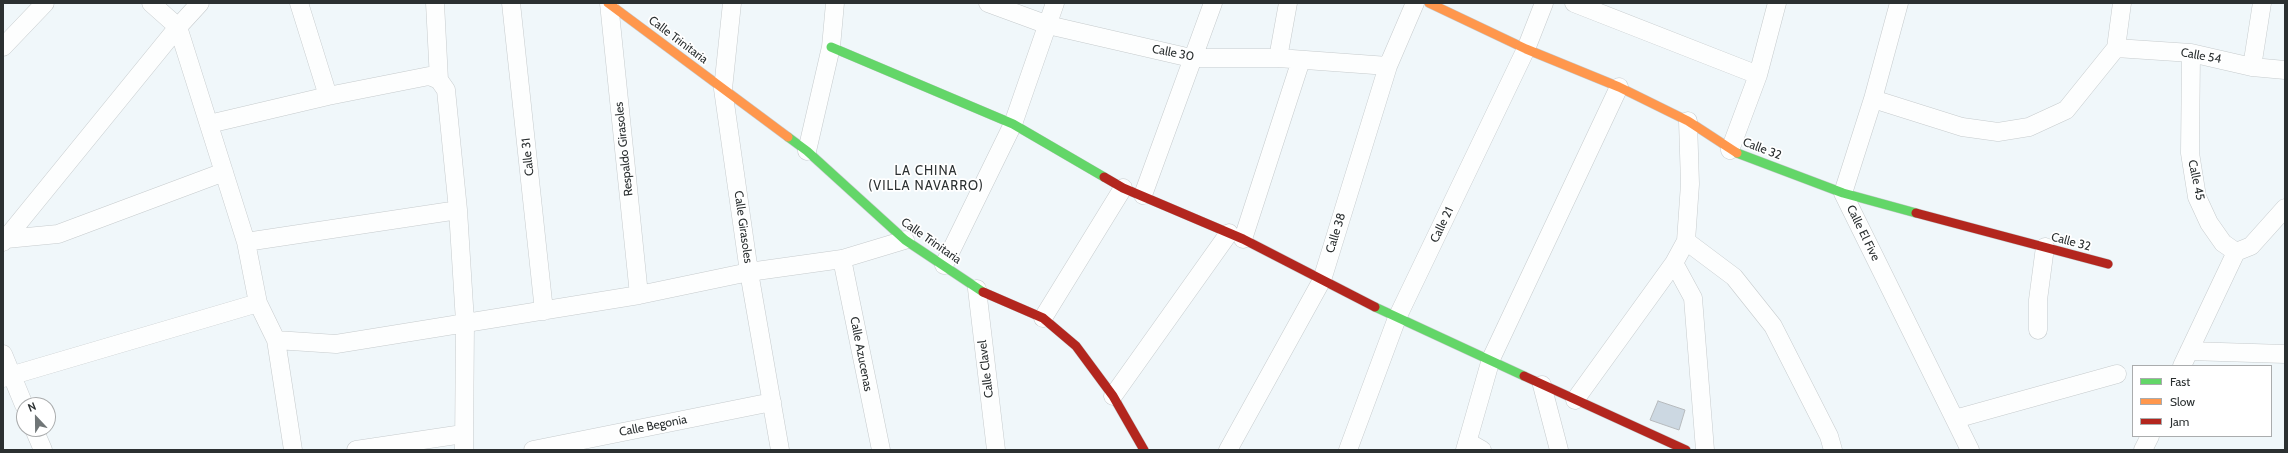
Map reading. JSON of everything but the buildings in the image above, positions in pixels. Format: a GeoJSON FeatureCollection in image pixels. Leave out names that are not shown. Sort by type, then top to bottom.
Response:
{"type":"FeatureCollection","features":[{"type":"Feature","properties":{"kind":"street"},"geometry":{"type":"LineString","coordinates":[[3,47],[45,3]]}},
{"type":"Feature","properties":{"kind":"street"},"geometry":{"type":"LineString","coordinates":[[151,3],[178,27],[209,124],[246,242],[258,303],[276,340],[293,450]]}},
{"type":"Feature","properties":{"kind":"street"},"geometry":{"type":"LineString","coordinates":[[4,240],[178,27],[200,3]]}},
{"type":"Feature","properties":{"kind":"street"},"geometry":{"type":"LineString","coordinates":[[299,3],[328,96]]}},
{"type":"Feature","properties":{"kind":"street"},"geometry":{"type":"LineString","coordinates":[[356,450],[464,442],[465,322],[458,210],[446,90],[439,80],[435,3]]}},
{"type":"Feature","properties":{"kind":"street","name":"Calle 31"},"geometry":{"type":"LineString","coordinates":[[511,3],[544,311]]}},
{"type":"Feature","properties":{"kind":"street","name":"Calle Trinitaria"},"geometry":{"type":"LineString","coordinates":[[608,3],[807,151],[905,240],[977,288],[1043,318],[1076,346],[1113,396],[1144,450]]}},
{"type":"Feature","properties":{"kind":"street","name":"Respaldo Girasoles"},"geometry":{"type":"LineString","coordinates":[[608,3],[639,294]]}},
{"type":"Feature","properties":{"kind":"street","name":"Calle Girasoles"},"geometry":{"type":"LineString","coordinates":[[732,3],[723,88],[749,272],[780,450]]}},
{"type":"Feature","properties":{"kind":"street"},"geometry":{"type":"LineString","coordinates":[[807,151],[831,47],[835,3]]}},
{"type":"Feature","properties":{"kind":"street","name":"Calle 30"},"geometry":{"type":"LineString","coordinates":[[988,3],[1048,25],[1192,58],[1278,58],[1388,66]]}},
{"type":"Feature","properties":{"kind":"street"},"geometry":{"type":"LineString","coordinates":[[944,265],[1013,124],[1055,3]]}},
{"type":"Feature","properties":{"kind":"street"},"geometry":{"type":"LineString","coordinates":[[1143,194],[1213,3]]}},
{"type":"Feature","properties":{"kind":"street"},"geometry":{"type":"LineString","coordinates":[[1278,58],[1288,3]]}},
{"type":"Feature","properties":{"kind":"street","name":"Calle 38"},"geometry":{"type":"LineString","coordinates":[[1228,450],[1322,280],[1388,66],[1415,3]]}},
{"type":"Feature","properties":{"kind":"street","name":"Calle 32"},"geometry":{"type":"LineString","coordinates":[[1429,3],[1526,49],[1619,87],[1688,121],[1730,150],[1843,193],[2108,264]]}},
{"type":"Feature","properties":{"kind":"street","name":"Calle 21"},"geometry":{"type":"LineString","coordinates":[[1348,450],[1398,318],[1526,49],[1544,3]]}},
{"type":"Feature","properties":{"kind":"street"},"geometry":{"type":"LineString","coordinates":[[1574,3],[1758,75]]}},
{"type":"Feature","properties":{"kind":"street"},"geometry":{"type":"LineString","coordinates":[[1730,150],[1758,75],[1777,3]]}},
{"type":"Feature","properties":{"kind":"street","name":"Calle El Five"},"geometry":{"type":"LineString","coordinates":[[1899,3],[1873,99],[1843,193],[1970,450]]}},
{"type":"Feature","properties":{"kind":"street"},"geometry":{"type":"LineString","coordinates":[[1873,99],[1962,127],[1998,132],[2029,127],[2066,110],[2116,48],[2122,3]]}},
{"type":"Feature","properties":{"kind":"street"},"geometry":{"type":"LineString","coordinates":[[2252,67],[2262,3]]}},
{"type":"Feature","properties":{"kind":"street"},"geometry":{"type":"LineString","coordinates":[[831,47],[1013,124],[1124,188],[1143,194],[1236,236],[1398,318],[1491,359],[1542,385],[1686,450]]}},
{"type":"Feature","properties":{"kind":"street","name":"Calle 54"},"geometry":{"type":"LineString","coordinates":[[2116,48],[2191,53],[2252,67],[2285,70]]}},
{"type":"Feature","properties":{"kind":"street","name":"Calle 45"},"geometry":{"type":"LineString","coordinates":[[2191,53],[2190,153],[2198,197],[2209,223],[2223,243],[2236,252]]}},
{"type":"Feature","properties":{"kind":"street"},"geometry":{"type":"LineString","coordinates":[[1113,396],[1236,236],[1301,60]]}},
{"type":"Feature","properties":{"kind":"street"},"geometry":{"type":"LineString","coordinates":[[209,124],[328,96],[429,76],[439,80]]}},
{"type":"Feature","properties":{"kind":"street"},"geometry":{"type":"LineString","coordinates":[[1472,447],[1491,359],[1619,87]]}},
{"type":"Feature","properties":{"kind":"street"},"geometry":{"type":"LineString","coordinates":[[1575,400],[1674,263],[1686,241],[1690,184],[1688,121]]}},
{"type":"Feature","properties":{"kind":"street"},"geometry":{"type":"LineString","coordinates":[[4,240],[58,234],[224,172]]}},
{"type":"Feature","properties":{"kind":"street"},"geometry":{"type":"LineString","coordinates":[[1043,318],[1124,188]]}},
{"type":"Feature","properties":{"kind":"street"},"geometry":{"type":"LineString","coordinates":[[2285,208],[2251,246],[2236,252],[2186,358],[2285,354]]}},
{"type":"Feature","properties":{"kind":"street"},"geometry":{"type":"LineString","coordinates":[[246,242],[458,210]]}},
{"type":"Feature","properties":{"kind":"street"},"geometry":{"type":"LineString","coordinates":[[276,340],[336,344],[465,322],[544,311],[749,272],[842,259],[905,240]]}},
{"type":"Feature","properties":{"kind":"street"},"geometry":{"type":"LineString","coordinates":[[1686,241],[1734,277],[1773,326],[1829,436],[1833,450]]}},
{"type":"Feature","properties":{"kind":"street"},"geometry":{"type":"LineString","coordinates":[[2038,330],[2038,300],[2045,247]]}},
{"type":"Feature","properties":{"kind":"street","name":"Calle Azucenas"},"geometry":{"type":"LineString","coordinates":[[842,259],[881,450]]}},
{"type":"Feature","properties":{"kind":"street"},"geometry":{"type":"LineString","coordinates":[[1674,263],[1693,298],[1705,450]]}},
{"type":"Feature","properties":{"kind":"street","name":"Calle Clavel"},"geometry":{"type":"LineString","coordinates":[[977,288],[996,450]]}},
{"type":"Feature","properties":{"kind":"street"},"geometry":{"type":"LineString","coordinates":[[7,376],[258,303]]}},
{"type":"Feature","properties":{"kind":"street"},"geometry":{"type":"LineString","coordinates":[[3,354],[7,376],[19,397]]}},
{"type":"Feature","properties":{"kind":"street"},"geometry":{"type":"LineString","coordinates":[[1955,419],[2117,374]]}},
{"type":"Feature","properties":{"kind":"street"},"geometry":{"type":"LineString","coordinates":[[1542,385],[1559,450]]}},
{"type":"Feature","properties":{"kind":"street","name":"Calle Begonia"},"geometry":{"type":"LineString","coordinates":[[533,450],[772,402]]}},
{"type":"Feature","properties":{"kind":"street"},"geometry":{"type":"LineString","coordinates":[[37,437],[43,450]]}},
{"type":"Feature","properties":{"kind":"street"},"geometry":{"type":"LineString","coordinates":[[2143,450],[2150,437]]}},
{"type":"Feature","properties":{"kind":"traffic: fast"},"geometry":{"type":"LineString","coordinates":[[831,47],[1013,124],[1104,177]]}},
{"type":"Feature","properties":{"kind":"traffic: fast"},"geometry":{"type":"LineString","coordinates":[[788,137],[807,151],[905,240],[983,292]]}},
{"type":"Feature","properties":{"kind":"traffic: fast"},"geometry":{"type":"LineString","coordinates":[[1737,153],[1843,193],[1916,213]]}},
{"type":"Feature","properties":{"kind":"traffic: fast"},"geometry":{"type":"LineString","coordinates":[[1375,307],[1524,376]]}},
{"type":"Feature","properties":{"kind":"traffic: slow"},"geometry":{"type":"LineString","coordinates":[[608,3],[788,137]]}},
{"type":"Feature","properties":{"kind":"traffic: slow"},"geometry":{"type":"LineString","coordinates":[[1429,3],[1526,49],[1619,87],[1688,121],[1737,153]]}},
{"type":"Feature","properties":{"kind":"traffic: jam"},"geometry":{"type":"LineString","coordinates":[[1104,177],[1123,188],[1243,239],[1375,307]]}},
{"type":"Feature","properties":{"kind":"traffic: jam"},"geometry":{"type":"LineString","coordinates":[[1916,213],[2108,264]]}},
{"type":"Feature","properties":{"kind":"traffic: jam"},"geometry":{"type":"LineString","coordinates":[[983,292],[1043,318],[1076,346],[1113,396],[1144,450]]}},
{"type":"Feature","properties":{"kind":"traffic: jam"},"geometry":{"type":"LineString","coordinates":[[1524,376],[1686,450]]}},
{"type":"Feature","properties":{"kind":"district","name":"LA CHINA (VILLA NAVARRO)"},"geometry":{"type":"Point","coordinates":[926,178]}}]}
